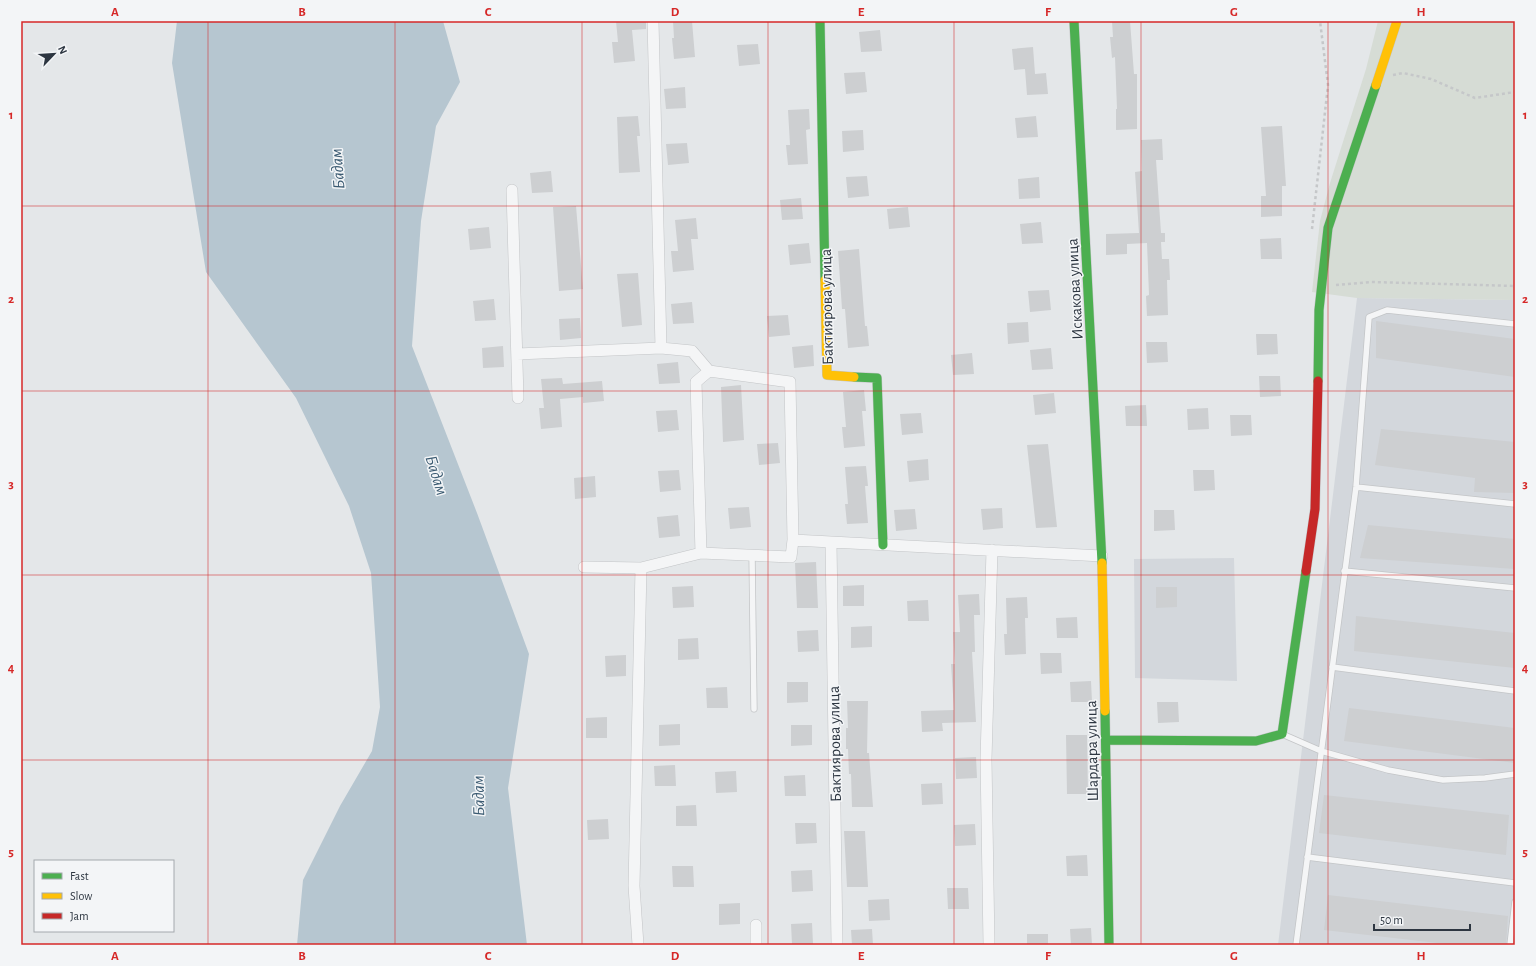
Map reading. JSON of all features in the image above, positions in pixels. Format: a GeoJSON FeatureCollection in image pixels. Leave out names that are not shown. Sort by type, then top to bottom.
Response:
{"type":"FeatureCollection","features":[{"type":"Feature","properties":{"kind":"street"},"geometry":{"type":"LineString","coordinates":[[653,21],[661,348]]}},
{"type":"Feature","properties":{"kind":"street","name":"Бактиярова улица"},"geometry":{"type":"LineString","coordinates":[[820,21],[827,376],[877,378],[883,545]]}},
{"type":"Feature","properties":{"kind":"street","name":"Искакова улица"},"geometry":{"type":"LineString","coordinates":[[1074,21],[1102,556]]}},
{"type":"Feature","properties":{"kind":"street"},"geometry":{"type":"LineString","coordinates":[[1106,740],[1256,741],[1282,734],[1315,509],[1319,310],[1328,228],[1397,21]]}},
{"type":"Feature","properties":{"kind":"street"},"geometry":{"type":"LineString","coordinates":[[512,190],[518,398]]}},
{"type":"Feature","properties":{"kind":"street"},"geometry":{"type":"LineString","coordinates":[[516,354],[661,348],[692,351],[709,371],[790,382],[793,540],[791,557],[701,553],[641,568],[584,567]]}},
{"type":"Feature","properties":{"kind":"street"},"geometry":{"type":"LineString","coordinates":[[701,553],[696,382],[709,371]]}},
{"type":"Feature","properties":{"kind":"street"},"geometry":{"type":"LineString","coordinates":[[793,540],[1102,556]]}},
{"type":"Feature","properties":{"kind":"street","name":"Бактиярова улица"},"geometry":{"type":"LineString","coordinates":[[831,542],[837,945]]}},
{"type":"Feature","properties":{"kind":"street"},"geometry":{"type":"LineString","coordinates":[[989,945],[986,759],[992,550]]}},
{"type":"Feature","properties":{"kind":"street","name":"Шардара улица"},"geometry":{"type":"LineString","coordinates":[[1102,556],[1109,945]]}},
{"type":"Feature","properties":{"kind":"street"},"geometry":{"type":"LineString","coordinates":[[638,945],[634,886],[641,568]]}},
{"type":"Feature","properties":{"kind":"street"},"geometry":{"type":"LineString","coordinates":[[756,925],[756,945]]}},
{"type":"Feature","properties":{"kind":"lane"},"geometry":{"type":"LineString","coordinates":[[1296,945],[1356,487],[1369,317],[1387,310],[1515,324]]}},
{"type":"Feature","properties":{"kind":"lane"},"geometry":{"type":"LineString","coordinates":[[1356,487],[1515,504]]}},
{"type":"Feature","properties":{"kind":"lane"},"geometry":{"type":"LineString","coordinates":[[752,556],[754,709]]}},
{"type":"Feature","properties":{"kind":"lane"},"geometry":{"type":"LineString","coordinates":[[1344,571],[1515,588]]}},
{"type":"Feature","properties":{"kind":"lane"},"geometry":{"type":"LineString","coordinates":[[1332,667],[1515,691]]}},
{"type":"Feature","properties":{"kind":"lane"},"geometry":{"type":"LineString","coordinates":[[1282,734],[1321,750],[1388,770],[1443,780],[1485,778],[1515,774]]}},
{"type":"Feature","properties":{"kind":"lane"},"geometry":{"type":"LineString","coordinates":[[1307,857],[1515,883]]}},
{"type":"Feature","properties":{"kind":"lane"},"geometry":{"type":"LineString","coordinates":[[1510,945],[1515,902]]}},
{"type":"Feature","properties":{"kind":"path"},"geometry":{"type":"LineString","coordinates":[[1312,231],[1328,85],[1320,21]]}},
{"type":"Feature","properties":{"kind":"path"},"geometry":{"type":"LineString","coordinates":[[1379,78],[1402,72],[1431,79],[1475,98],[1515,92]]}},
{"type":"Feature","properties":{"kind":"path"},"geometry":{"type":"LineString","coordinates":[[1322,286],[1371,282],[1515,286]]}},
{"type":"Feature","properties":{"kind":"shaded area"},"geometry":{"type":"Polygon","coordinates":[[[1378,21],[1515,21],[1515,300],[1357,298],[1312,292],[1320,221],[1330,183],[1366,69],[1378,21]]]}},
{"type":"Feature","properties":{"kind":"shaded area"},"geometry":{"type":"Polygon","coordinates":[[[1357,298],[1515,300],[1515,945],[1278,945],[1357,298]]]}},
{"type":"Feature","properties":{"kind":"shaded area"},"geometry":{"type":"Polygon","coordinates":[[[1234,558],[1237,681],[1135,678],[1134,559],[1234,558]]]}},
{"type":"Feature","properties":{"kind":"water","name":"Бадам"},"geometry":{"type":"Polygon","coordinates":[[[177,21],[443,21],[460,82],[436,126],[421,221],[412,346],[477,513],[529,654],[508,788],[527,945],[297,945],[303,880],[340,806],[372,751],[380,707],[371,573],[349,506],[296,398],[206,272],[172,63],[177,21]]]}},
{"type":"Feature","properties":{"kind":"building"},"geometry":{"type":"Polygon","coordinates":[[[616,21],[646,21],[646,29],[632,30],[635,61],[614,63],[612,42],[618,42],[616,21]]]}},
{"type":"Feature","properties":{"kind":"building"},"geometry":{"type":"Polygon","coordinates":[[[673,21],[692,21],[695,57],[674,59],[672,38],[674,38],[673,21]]]}},
{"type":"Feature","properties":{"kind":"building"},"geometry":{"type":"Polygon","coordinates":[[[1112,21],[1130,21],[1134,74],[1137,74],[1137,129],[1116,130],[1117,109],[1115,57],[1112,58],[1110,37],[1113,37],[1112,21]]]}},
{"type":"Feature","properties":{"kind":"building"},"geometry":{"type":"Polygon","coordinates":[[[880,30],[882,51],[861,52],[859,32],[880,30]]]}},
{"type":"Feature","properties":{"kind":"building"},"geometry":{"type":"Polygon","coordinates":[[[758,44],[760,64],[739,66],[737,45],[758,44]]]}},
{"type":"Feature","properties":{"kind":"building"},"geometry":{"type":"Polygon","coordinates":[[[1033,47],[1035,74],[1046,73],[1048,94],[1027,95],[1025,69],[1014,70],[1012,49],[1033,47]]]}},
{"type":"Feature","properties":{"kind":"building"},"geometry":{"type":"Polygon","coordinates":[[[865,72],[867,92],[846,94],[844,73],[865,72]]]}},
{"type":"Feature","properties":{"kind":"building"},"geometry":{"type":"Polygon","coordinates":[[[685,87],[686,108],[666,109],[664,89],[685,87]]]}},
{"type":"Feature","properties":{"kind":"building"},"geometry":{"type":"Polygon","coordinates":[[[809,109],[810,129],[806,130],[808,164],[788,165],[786,145],[790,145],[788,110],[809,109]]]}},
{"type":"Feature","properties":{"kind":"building"},"geometry":{"type":"Polygon","coordinates":[[[638,116],[640,136],[637,136],[640,172],[619,173],[617,117],[638,116]]]}},
{"type":"Feature","properties":{"kind":"building"},"geometry":{"type":"Polygon","coordinates":[[[1036,116],[1038,137],[1017,138],[1015,118],[1036,116]]]}},
{"type":"Feature","properties":{"kind":"building"},"geometry":{"type":"Polygon","coordinates":[[[1282,126],[1286,186],[1282,186],[1282,216],[1261,217],[1261,196],[1266,196],[1261,127],[1282,126]]]}},
{"type":"Feature","properties":{"kind":"building"},"geometry":{"type":"Polygon","coordinates":[[[863,130],[864,150],[843,152],[842,131],[863,130]]]}},
{"type":"Feature","properties":{"kind":"building"},"geometry":{"type":"Polygon","coordinates":[[[1162,139],[1163,160],[1156,160],[1161,233],[1165,233],[1165,242],[1161,242],[1162,259],[1169,259],[1170,280],[1167,280],[1168,315],[1147,316],[1146,296],[1149,295],[1147,243],[1127,244],[1127,254],[1106,255],[1106,234],[1139,233],[1135,172],[1142,171],[1141,140],[1162,139]]]}},
{"type":"Feature","properties":{"kind":"building"},"geometry":{"type":"Polygon","coordinates":[[[687,143],[689,163],[668,165],[666,144],[687,143]]]}},
{"type":"Feature","properties":{"kind":"building"},"geometry":{"type":"Polygon","coordinates":[[[551,171],[553,192],[532,193],[530,173],[551,171]]]}},
{"type":"Feature","properties":{"kind":"building"},"geometry":{"type":"Polygon","coordinates":[[[867,176],[869,196],[848,198],[846,177],[867,176]]]}},
{"type":"Feature","properties":{"kind":"building"},"geometry":{"type":"Polygon","coordinates":[[[1039,177],[1040,198],[1019,199],[1018,179],[1039,177]]]}},
{"type":"Feature","properties":{"kind":"building"},"geometry":{"type":"Polygon","coordinates":[[[801,198],[803,219],[782,220],[780,200],[801,198]]]}},
{"type":"Feature","properties":{"kind":"building"},"geometry":{"type":"Polygon","coordinates":[[[576,206],[583,289],[559,291],[553,207],[576,206]]]}},
{"type":"Feature","properties":{"kind":"building"},"geometry":{"type":"Polygon","coordinates":[[[908,207],[910,227],[889,229],[887,209],[908,207]]]}},
{"type":"Feature","properties":{"kind":"building"},"geometry":{"type":"Polygon","coordinates":[[[696,218],[698,239],[691,239],[694,270],[673,272],[671,251],[678,251],[675,220],[696,218]]]}},
{"type":"Feature","properties":{"kind":"building"},"geometry":{"type":"Polygon","coordinates":[[[1041,222],[1043,243],[1022,244],[1020,224],[1041,222]]]}},
{"type":"Feature","properties":{"kind":"building"},"geometry":{"type":"Polygon","coordinates":[[[489,227],[491,248],[470,250],[468,229],[489,227]]]}},
{"type":"Feature","properties":{"kind":"building"},"geometry":{"type":"Polygon","coordinates":[[[1281,238],[1282,259],[1261,259],[1260,239],[1281,238]]]}},
{"type":"Feature","properties":{"kind":"building"},"geometry":{"type":"Polygon","coordinates":[[[809,243],[811,263],[790,265],[788,245],[809,243]]]}},
{"type":"Feature","properties":{"kind":"building"},"geometry":{"type":"Polygon","coordinates":[[[859,249],[865,326],[867,326],[869,346],[848,348],[845,309],[842,309],[838,251],[859,249]]]}},
{"type":"Feature","properties":{"kind":"building"},"geometry":{"type":"Polygon","coordinates":[[[638,273],[642,325],[622,327],[617,274],[638,273]]]}},
{"type":"Feature","properties":{"kind":"building"},"geometry":{"type":"Polygon","coordinates":[[[1049,290],[1051,310],[1030,312],[1028,291],[1049,290]]]}},
{"type":"Feature","properties":{"kind":"building"},"geometry":{"type":"Polygon","coordinates":[[[494,299],[496,320],[475,321],[473,301],[494,299]]]}},
{"type":"Feature","properties":{"kind":"building"},"geometry":{"type":"Polygon","coordinates":[[[692,302],[694,323],[673,324],[671,304],[692,302]]]}},
{"type":"Feature","properties":{"kind":"building"},"geometry":{"type":"Polygon","coordinates":[[[788,315],[790,335],[769,337],[767,316],[788,315]]]}},
{"type":"Feature","properties":{"kind":"building"},"geometry":{"type":"Polygon","coordinates":[[[580,318],[581,338],[560,340],[559,319],[580,318]]]}},
{"type":"Feature","properties":{"kind":"building"},"geometry":{"type":"Polygon","coordinates":[[[1376,321],[1515,339],[1515,377],[1376,358],[1376,321]]]}},
{"type":"Feature","properties":{"kind":"building"},"geometry":{"type":"Polygon","coordinates":[[[1028,322],[1029,342],[1008,344],[1007,323],[1028,322]]]}},
{"type":"Feature","properties":{"kind":"building"},"geometry":{"type":"Polygon","coordinates":[[[1256,334],[1277,334],[1278,354],[1257,355],[1256,334]]]}},
{"type":"Feature","properties":{"kind":"building"},"geometry":{"type":"Polygon","coordinates":[[[1146,342],[1167,342],[1168,362],[1147,363],[1146,342]]]}},
{"type":"Feature","properties":{"kind":"building"},"geometry":{"type":"Polygon","coordinates":[[[813,345],[814,366],[794,368],[792,347],[813,345]]]}},
{"type":"Feature","properties":{"kind":"building"},"geometry":{"type":"Polygon","coordinates":[[[503,346],[504,367],[483,368],[482,348],[503,346]]]}},
{"type":"Feature","properties":{"kind":"building"},"geometry":{"type":"Polygon","coordinates":[[[1051,348],[1053,369],[1032,370],[1030,350],[1051,348]]]}},
{"type":"Feature","properties":{"kind":"building"},"geometry":{"type":"Polygon","coordinates":[[[972,353],[974,374],[953,375],[951,355],[972,353]]]}},
{"type":"Feature","properties":{"kind":"building"},"geometry":{"type":"Polygon","coordinates":[[[678,362],[680,383],[659,384],[657,364],[678,362]]]}},
{"type":"Feature","properties":{"kind":"building"},"geometry":{"type":"Polygon","coordinates":[[[1259,376],[1280,376],[1281,396],[1260,397],[1259,376]]]}},
{"type":"Feature","properties":{"kind":"building"},"geometry":{"type":"Polygon","coordinates":[[[562,378],[563,384],[602,381],[604,401],[583,403],[583,397],[560,399],[562,427],[541,429],[539,408],[544,408],[541,379],[562,378]]]}},
{"type":"Feature","properties":{"kind":"building"},"geometry":{"type":"Polygon","coordinates":[[[741,385],[744,440],[723,442],[721,387],[741,385]]]}},
{"type":"Feature","properties":{"kind":"building"},"geometry":{"type":"Polygon","coordinates":[[[864,390],[866,411],[862,411],[865,446],[844,448],[842,427],[846,427],[843,392],[864,390]]]}},
{"type":"Feature","properties":{"kind":"building"},"geometry":{"type":"Polygon","coordinates":[[[1054,393],[1056,413],[1035,415],[1033,395],[1054,393]]]}},
{"type":"Feature","properties":{"kind":"building"},"geometry":{"type":"Polygon","coordinates":[[[1146,405],[1147,426],[1126,426],[1125,406],[1146,405]]]}},
{"type":"Feature","properties":{"kind":"building"},"geometry":{"type":"Polygon","coordinates":[[[1208,408],[1209,429],[1188,430],[1187,409],[1208,408]]]}},
{"type":"Feature","properties":{"kind":"building"},"geometry":{"type":"Polygon","coordinates":[[[677,410],[679,430],[658,432],[656,411],[677,410]]]}},
{"type":"Feature","properties":{"kind":"building"},"geometry":{"type":"Polygon","coordinates":[[[921,413],[923,433],[902,435],[900,414],[921,413]]]}},
{"type":"Feature","properties":{"kind":"building"},"geometry":{"type":"Polygon","coordinates":[[[1230,415],[1251,415],[1252,435],[1231,436],[1230,415]]]}},
{"type":"Feature","properties":{"kind":"building"},"geometry":{"type":"Polygon","coordinates":[[[1381,429],[1515,442],[1515,493],[1474,492],[1475,478],[1375,465],[1381,429]]]}},
{"type":"Feature","properties":{"kind":"building"},"geometry":{"type":"Polygon","coordinates":[[[778,443],[780,463],[759,465],[757,444],[778,443]]]}},
{"type":"Feature","properties":{"kind":"building"},"geometry":{"type":"Polygon","coordinates":[[[1048,444],[1057,527],[1036,528],[1027,445],[1048,444]]]}},
{"type":"Feature","properties":{"kind":"building"},"geometry":{"type":"Polygon","coordinates":[[[928,459],[929,480],[909,482],[907,461],[928,459]]]}},
{"type":"Feature","properties":{"kind":"building"},"geometry":{"type":"Polygon","coordinates":[[[866,466],[868,486],[865,486],[868,523],[847,524],[845,504],[848,504],[845,467],[866,466]]]}},
{"type":"Feature","properties":{"kind":"building"},"geometry":{"type":"Polygon","coordinates":[[[679,470],[681,490],[660,492],[658,471],[679,470]]]}},
{"type":"Feature","properties":{"kind":"building"},"geometry":{"type":"Polygon","coordinates":[[[1193,470],[1214,470],[1215,490],[1194,491],[1193,470]]]}},
{"type":"Feature","properties":{"kind":"building"},"geometry":{"type":"Polygon","coordinates":[[[595,476],[596,497],[575,499],[574,478],[595,476]]]}},
{"type":"Feature","properties":{"kind":"building"},"geometry":{"type":"Polygon","coordinates":[[[749,507],[751,527],[730,529],[728,508],[749,507]]]}},
{"type":"Feature","properties":{"kind":"building"},"geometry":{"type":"Polygon","coordinates":[[[1002,508],[1003,528],[983,530],[981,509],[1002,508]]]}},
{"type":"Feature","properties":{"kind":"building"},"geometry":{"type":"Polygon","coordinates":[[[915,509],[917,529],[896,531],[894,510],[915,509]]]}},
{"type":"Feature","properties":{"kind":"building"},"geometry":{"type":"Polygon","coordinates":[[[1154,510],[1174,510],[1175,530],[1154,531],[1154,510]]]}},
{"type":"Feature","properties":{"kind":"building"},"geometry":{"type":"Polygon","coordinates":[[[678,515],[680,536],[659,538],[657,517],[678,515]]]}},
{"type":"Feature","properties":{"kind":"building"},"geometry":{"type":"Polygon","coordinates":[[[1368,525],[1515,539],[1515,569],[1360,558],[1368,525]]]}},
{"type":"Feature","properties":{"kind":"building"},"geometry":{"type":"Polygon","coordinates":[[[816,562],[818,608],[797,608],[795,563],[816,562]]]}},
{"type":"Feature","properties":{"kind":"building"},"geometry":{"type":"Polygon","coordinates":[[[864,585],[864,606],[843,606],[843,586],[864,585]]]}},
{"type":"Feature","properties":{"kind":"building"},"geometry":{"type":"Polygon","coordinates":[[[693,586],[694,607],[673,608],[672,587],[693,586]]]}},
{"type":"Feature","properties":{"kind":"building"},"geometry":{"type":"Polygon","coordinates":[[[1156,587],[1177,587],[1177,607],[1156,608],[1156,587]]]}},
{"type":"Feature","properties":{"kind":"building"},"geometry":{"type":"Polygon","coordinates":[[[979,594],[980,615],[974,615],[975,652],[972,652],[976,722],[942,723],[943,731],[922,732],[921,711],[954,710],[951,664],[955,664],[953,632],[960,632],[958,595],[979,594]]]}},
{"type":"Feature","properties":{"kind":"building"},"geometry":{"type":"Polygon","coordinates":[[[1027,597],[1028,618],[1025,618],[1026,654],[1005,655],[1004,634],[1007,634],[1006,598],[1027,597]]]}},
{"type":"Feature","properties":{"kind":"building"},"geometry":{"type":"Polygon","coordinates":[[[928,600],[929,621],[908,621],[907,601],[928,600]]]}},
{"type":"Feature","properties":{"kind":"building"},"geometry":{"type":"Polygon","coordinates":[[[1356,616],[1515,633],[1515,668],[1354,651],[1356,616]]]}},
{"type":"Feature","properties":{"kind":"building"},"geometry":{"type":"Polygon","coordinates":[[[1077,617],[1078,638],[1057,638],[1056,618],[1077,617]]]}},
{"type":"Feature","properties":{"kind":"building"},"geometry":{"type":"Polygon","coordinates":[[[872,626],[872,647],[851,648],[851,627],[872,626]]]}},
{"type":"Feature","properties":{"kind":"building"},"geometry":{"type":"Polygon","coordinates":[[[818,630],[819,651],[798,652],[797,631],[818,630]]]}},
{"type":"Feature","properties":{"kind":"building"},"geometry":{"type":"Polygon","coordinates":[[[698,638],[699,659],[678,660],[678,639],[698,638]]]}},
{"type":"Feature","properties":{"kind":"building"},"geometry":{"type":"Polygon","coordinates":[[[1040,653],[1061,653],[1062,673],[1041,674],[1040,653]]]}},
{"type":"Feature","properties":{"kind":"building"},"geometry":{"type":"Polygon","coordinates":[[[626,655],[626,676],[606,677],[605,656],[626,655]]]}},
{"type":"Feature","properties":{"kind":"building"},"geometry":{"type":"Polygon","coordinates":[[[1091,681],[1092,702],[1071,702],[1070,682],[1091,681]]]}},
{"type":"Feature","properties":{"kind":"building"},"geometry":{"type":"Polygon","coordinates":[[[787,682],[808,682],[808,702],[787,703],[787,682]]]}},
{"type":"Feature","properties":{"kind":"building"},"geometry":{"type":"Polygon","coordinates":[[[727,687],[728,708],[707,708],[706,688],[727,687]]]}},
{"type":"Feature","properties":{"kind":"building"},"geometry":{"type":"Polygon","coordinates":[[[847,701],[868,701],[867,753],[869,753],[873,807],[852,807],[851,774],[849,774],[848,749],[846,749],[846,728],[848,728],[847,701]]]}},
{"type":"Feature","properties":{"kind":"building"},"geometry":{"type":"Polygon","coordinates":[[[1157,702],[1178,702],[1179,722],[1158,723],[1157,702]]]}},
{"type":"Feature","properties":{"kind":"building"},"geometry":{"type":"Polygon","coordinates":[[[1349,708],[1515,728],[1515,763],[1344,741],[1349,708]]]}},
{"type":"Feature","properties":{"kind":"building"},"geometry":{"type":"Polygon","coordinates":[[[607,717],[607,738],[586,738],[586,718],[607,717]]]}},
{"type":"Feature","properties":{"kind":"building"},"geometry":{"type":"Polygon","coordinates":[[[680,724],[680,745],[659,746],[659,725],[680,724]]]}},
{"type":"Feature","properties":{"kind":"building"},"geometry":{"type":"Polygon","coordinates":[[[791,725],[812,725],[812,745],[791,746],[791,725]]]}},
{"type":"Feature","properties":{"kind":"building"},"geometry":{"type":"Polygon","coordinates":[[[1066,735],[1087,735],[1088,794],[1067,794],[1066,735]]]}},
{"type":"Feature","properties":{"kind":"building"},"geometry":{"type":"Polygon","coordinates":[[[976,757],[977,778],[956,779],[955,758],[976,757]]]}},
{"type":"Feature","properties":{"kind":"building"},"geometry":{"type":"Polygon","coordinates":[[[675,765],[676,786],[655,786],[654,766],[675,765]]]}},
{"type":"Feature","properties":{"kind":"building"},"geometry":{"type":"Polygon","coordinates":[[[736,771],[737,792],[716,793],[715,772],[736,771]]]}},
{"type":"Feature","properties":{"kind":"building"},"geometry":{"type":"Polygon","coordinates":[[[805,775],[806,796],[785,796],[784,776],[805,775]]]}},
{"type":"Feature","properties":{"kind":"building"},"geometry":{"type":"Polygon","coordinates":[[[942,783],[943,804],[922,805],[921,784],[942,783]]]}},
{"type":"Feature","properties":{"kind":"building"},"geometry":{"type":"Polygon","coordinates":[[[1324,795],[1509,815],[1506,855],[1319,833],[1324,795]]]}},
{"type":"Feature","properties":{"kind":"building"},"geometry":{"type":"Polygon","coordinates":[[[696,805],[697,826],[676,826],[676,806],[696,805]]]}},
{"type":"Feature","properties":{"kind":"building"},"geometry":{"type":"Polygon","coordinates":[[[608,819],[609,839],[588,840],[587,820],[608,819]]]}},
{"type":"Feature","properties":{"kind":"building"},"geometry":{"type":"Polygon","coordinates":[[[795,823],[816,823],[817,843],[796,844],[795,823]]]}},
{"type":"Feature","properties":{"kind":"building"},"geometry":{"type":"Polygon","coordinates":[[[975,824],[976,845],[955,846],[954,825],[975,824]]]}},
{"type":"Feature","properties":{"kind":"building"},"geometry":{"type":"Polygon","coordinates":[[[844,831],[865,831],[868,887],[847,887],[844,831]]]}},
{"type":"Feature","properties":{"kind":"building"},"geometry":{"type":"Polygon","coordinates":[[[1087,855],[1088,876],[1067,876],[1066,856],[1087,855]]]}},
{"type":"Feature","properties":{"kind":"building"},"geometry":{"type":"Polygon","coordinates":[[[672,866],[693,866],[694,887],[673,887],[672,866]]]}},
{"type":"Feature","properties":{"kind":"building"},"geometry":{"type":"Polygon","coordinates":[[[812,870],[813,891],[792,892],[791,871],[812,870]]]}},
{"type":"Feature","properties":{"kind":"building"},"geometry":{"type":"Polygon","coordinates":[[[947,888],[968,888],[969,909],[948,909],[947,888]]]}},
{"type":"Feature","properties":{"kind":"building"},"geometry":{"type":"Polygon","coordinates":[[[1328,895],[1508,916],[1506,945],[1455,945],[1324,930],[1328,895]]]}},
{"type":"Feature","properties":{"kind":"building"},"geometry":{"type":"Polygon","coordinates":[[[889,899],[890,920],[869,921],[868,900],[889,899]]]}},
{"type":"Feature","properties":{"kind":"building"},"geometry":{"type":"Polygon","coordinates":[[[740,903],[740,924],[719,925],[719,904],[740,903]]]}},
{"type":"Feature","properties":{"kind":"building"},"geometry":{"type":"Polygon","coordinates":[[[812,923],[813,944],[792,944],[791,924],[812,923]]]}},
{"type":"Feature","properties":{"kind":"building"},"geometry":{"type":"Polygon","coordinates":[[[1091,928],[1092,945],[1071,945],[1070,929],[1091,928]]]}},
{"type":"Feature","properties":{"kind":"building"},"geometry":{"type":"Polygon","coordinates":[[[872,929],[873,945],[852,945],[851,930],[872,929]]]}},
{"type":"Feature","properties":{"kind":"building"},"geometry":{"type":"Polygon","coordinates":[[[1027,934],[1048,934],[1048,945],[1027,945],[1027,934]]]}},
{"type":"Feature","properties":{"kind":"traffic: fast"},"geometry":{"type":"LineString","coordinates":[[820,21],[825,280]]}},
{"type":"Feature","properties":{"kind":"traffic: fast"},"geometry":{"type":"LineString","coordinates":[[1074,21],[1102,563]]}},
{"type":"Feature","properties":{"kind":"traffic: fast"},"geometry":{"type":"LineString","coordinates":[[1318,381],[1319,310],[1328,228],[1376,85]]}},
{"type":"Feature","properties":{"kind":"traffic: fast"},"geometry":{"type":"LineString","coordinates":[[854,377],[877,378],[883,545]]}},
{"type":"Feature","properties":{"kind":"traffic: fast"},"geometry":{"type":"LineString","coordinates":[[1106,740],[1256,741],[1282,734],[1306,571]]}},
{"type":"Feature","properties":{"kind":"traffic: fast"},"geometry":{"type":"LineString","coordinates":[[1105,711],[1109,945]]}},
{"type":"Feature","properties":{"kind":"traffic: slow"},"geometry":{"type":"LineString","coordinates":[[1376,85],[1397,21]]}},
{"type":"Feature","properties":{"kind":"traffic: slow"},"geometry":{"type":"LineString","coordinates":[[825,280],[827,375],[854,377]]}},
{"type":"Feature","properties":{"kind":"traffic: slow"},"geometry":{"type":"LineString","coordinates":[[1102,563],[1105,711]]}},
{"type":"Feature","properties":{"kind":"traffic: jam"},"geometry":{"type":"LineString","coordinates":[[1306,571],[1315,509],[1318,381]]}}]}
